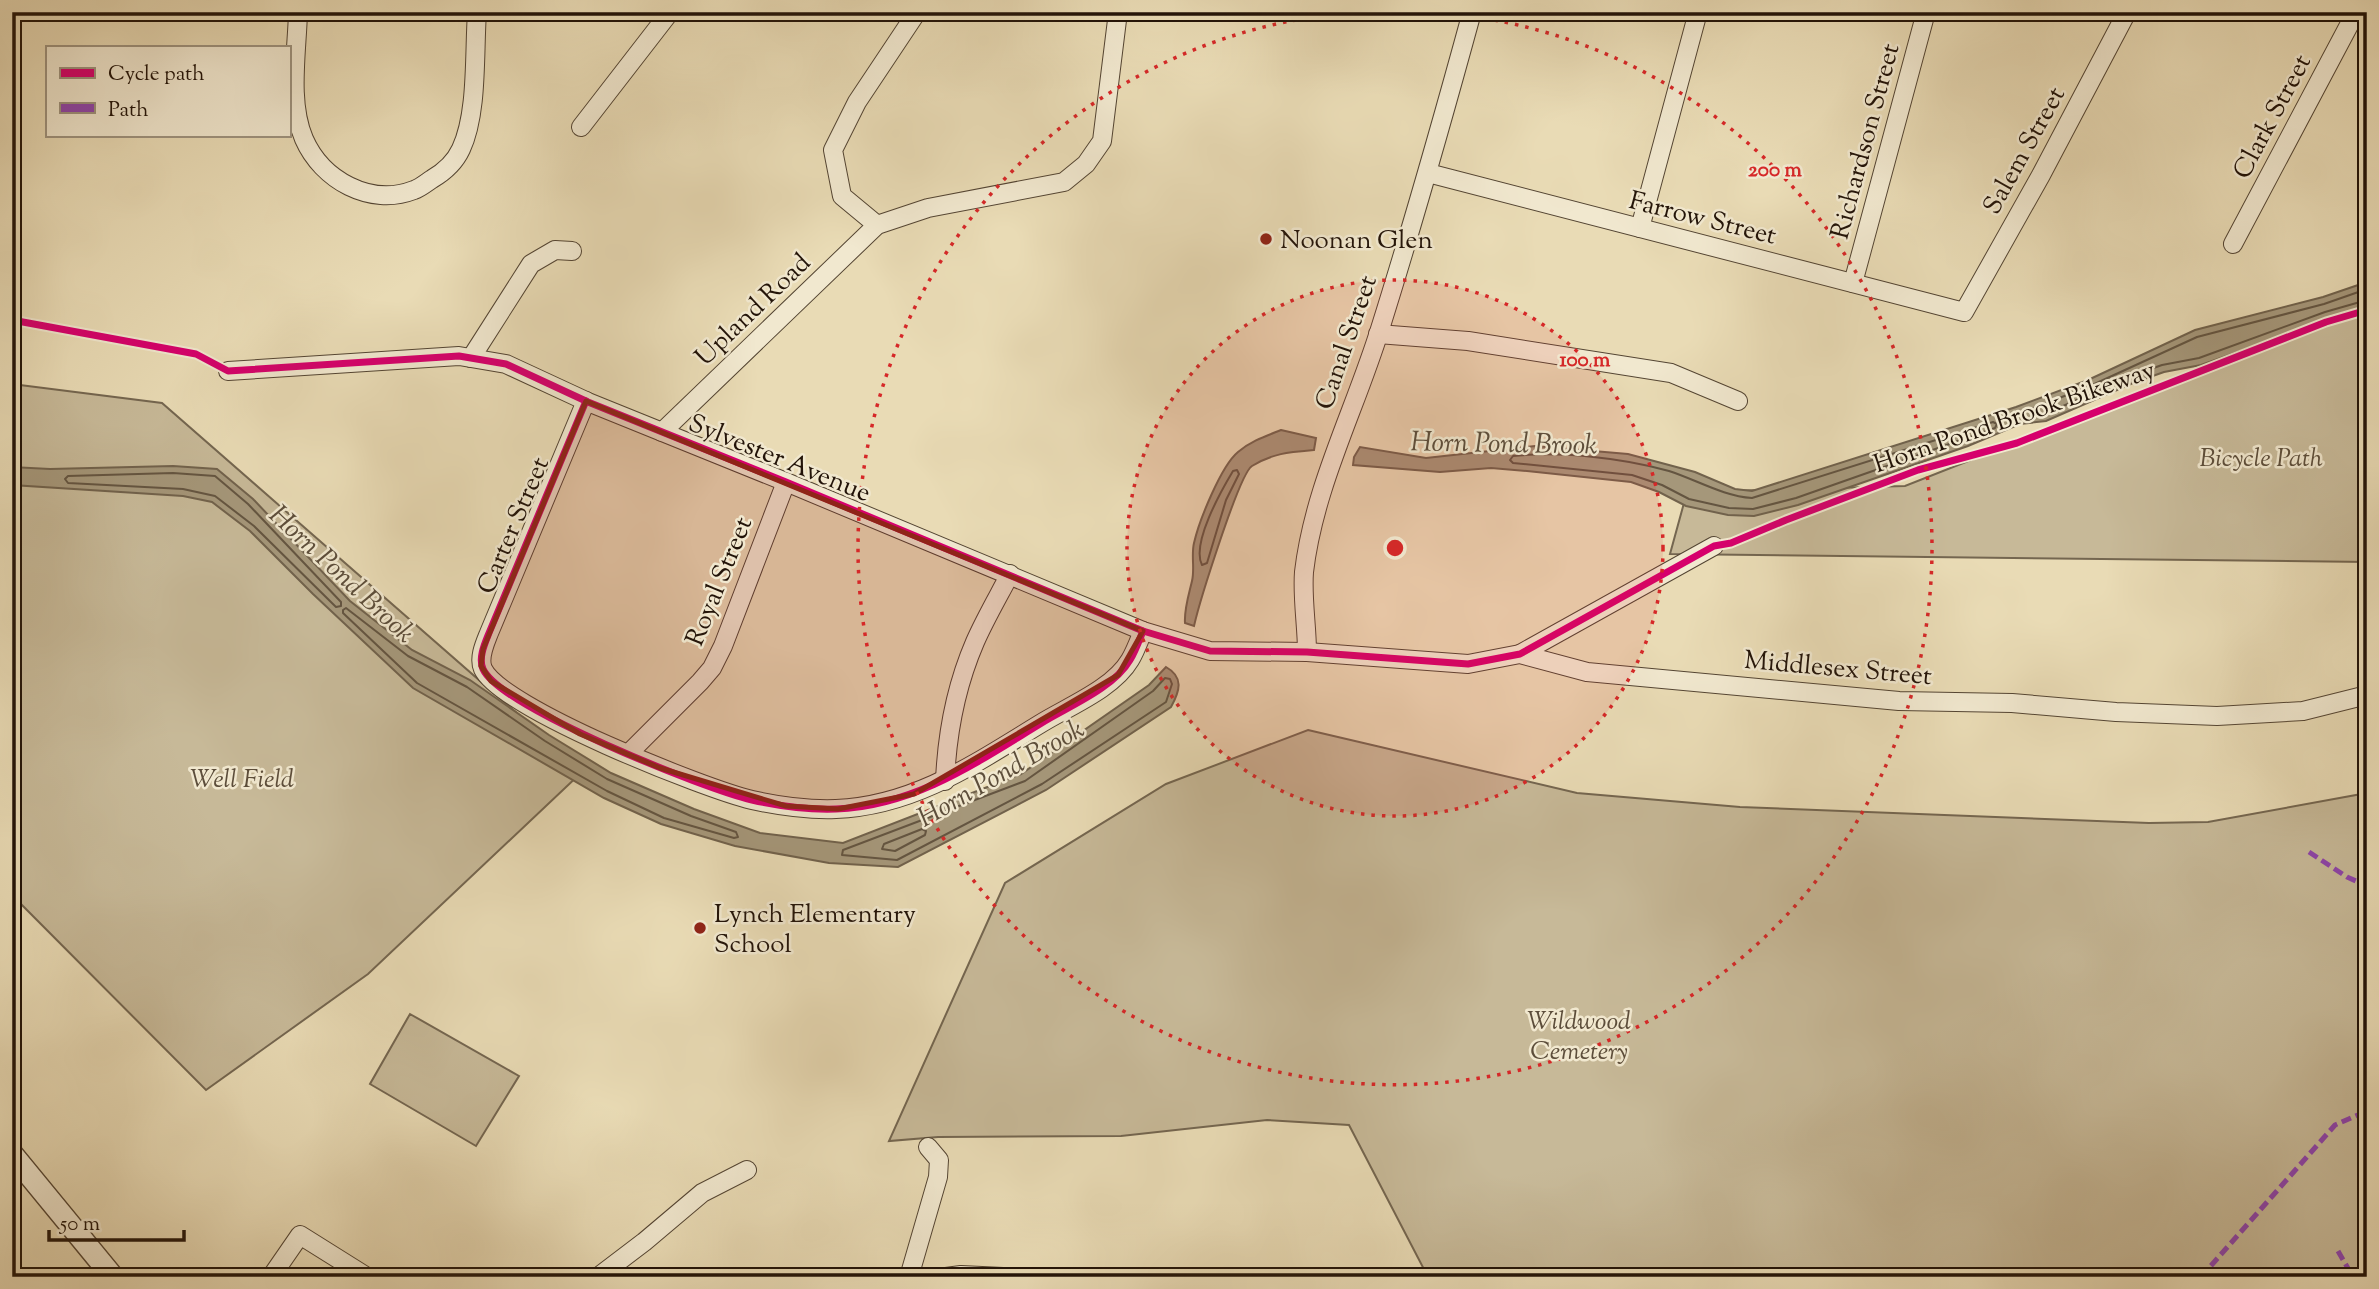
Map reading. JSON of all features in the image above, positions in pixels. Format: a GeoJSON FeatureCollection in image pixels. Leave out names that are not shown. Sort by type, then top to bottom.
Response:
{"type":"FeatureCollection","features":[{"type":"Feature","properties":{"kind":"street"},"geometry":{"type":"LineString","coordinates":[[298,12],[297,97],[303,137],[315,159],[353,190],[392,195],[415,190],[444,172],[460,151],[472,109],[477,12]]}},
{"type":"Feature","properties":{"kind":"street"},"geometry":{"type":"LineString","coordinates":[[581,127],[670,12]]}},
{"type":"Feature","properties":{"kind":"street"},"geometry":{"type":"LineString","coordinates":[[917,12],[857,102],[832,150],[842,196],[877,225],[928,208],[1064,182],[1086,164],[1102,141],[1118,12]]}},
{"type":"Feature","properties":{"kind":"street","name":"Canal Street"},"geometry":{"type":"LineString","coordinates":[[1307,652],[1304,575],[1309,542],[1344,424],[1378,334],[1428,173],[1472,12]]}},
{"type":"Feature","properties":{"kind":"street"},"geometry":{"type":"LineString","coordinates":[[1640,228],[1699,12]]}},
{"type":"Feature","properties":{"kind":"street","name":"Richardson Street"},"geometry":{"type":"LineString","coordinates":[[1853,282],[1926,12]]}},
{"type":"Feature","properties":{"kind":"street","name":"Salem Street"},"geometry":{"type":"LineString","coordinates":[[1964,312],[2127,12]]}},
{"type":"Feature","properties":{"kind":"street","name":"Clark Street"},"geometry":{"type":"LineString","coordinates":[[2233,244],[2356,12]]}},
{"type":"Feature","properties":{"kind":"street","name":"Farrow Street"},"geometry":{"type":"LineString","coordinates":[[1428,173],[1964,312]]}},
{"type":"Feature","properties":{"kind":"street","name":"Upland Road"},"geometry":{"type":"LineString","coordinates":[[662,432],[877,225]]}},
{"type":"Feature","properties":{"kind":"street"},"geometry":{"type":"LineString","coordinates":[[471,358],[531,264],[555,250],[572,251]]}},
{"type":"Feature","properties":{"kind":"street"},"geometry":{"type":"LineString","coordinates":[[1378,334],[1468,341],[1671,373],[1738,401]]}},
{"type":"Feature","properties":{"kind":"street","name":"Sylvester Avenue"},"geometry":{"type":"LineString","coordinates":[[228,371],[459,356],[506,365],[586,401],[1143,631],[1210,651],[1307,652]]}},
{"type":"Feature","properties":{"kind":"street","name":"Carter Street"},"geometry":{"type":"LineString","coordinates":[[586,401],[489,633],[481,666],[491,681],[528,705],[580,734],[629,753]]}},
{"type":"Feature","properties":{"kind":"street","name":"Royal Street"},"geometry":{"type":"LineString","coordinates":[[629,753],[712,668],[786,482]]}},
{"type":"Feature","properties":{"kind":"street"},"geometry":{"type":"LineString","coordinates":[[1520,654],[1714,546]]}},
{"type":"Feature","properties":{"kind":"street"},"geometry":{"type":"LineString","coordinates":[[945,780],[946,740],[957,696],[974,643],[1010,574]]}},
{"type":"Feature","properties":{"kind":"street"},"geometry":{"type":"LineString","coordinates":[[629,753],[660,768],[753,800],[838,809],[882,802],[914,794],[945,780],[1106,685],[1130,661],[1143,631]]}},
{"type":"Feature","properties":{"kind":"street","name":"Middlesex Street"},"geometry":{"type":"LineString","coordinates":[[1307,652],[1468,664],[1520,654],[1587,672],[1899,701],[2012,703],[2116,712],[2217,716],[2303,711],[2367,695]]}},
{"type":"Feature","properties":{"kind":"street"},"geometry":{"type":"LineString","coordinates":[[909,1277],[938,1177],[939,1160],[928,1147]]}},
{"type":"Feature","properties":{"kind":"street"},"geometry":{"type":"LineString","coordinates":[[12,1154],[113,1277]]}},
{"type":"Feature","properties":{"kind":"street"},"geometry":{"type":"LineString","coordinates":[[598,1277],[702,1194],[747,1170]]}},
{"type":"Feature","properties":{"kind":"street"},"geometry":{"type":"LineString","coordinates":[[271,1277],[300,1235],[366,1277]]}},
{"type":"Feature","properties":{"kind":"street"},"geometry":{"type":"LineString","coordinates":[[946,1277],[1003,1277]]}},
{"type":"Feature","properties":{"kind":"highlighted area"},"geometry":{"type":"Polygon","coordinates":[[[586,401],[1143,631],[1118,675],[914,794],[838,809],[786,806],[660,768],[580,734],[491,681],[481,666],[483,649],[586,401]]]}},
{"type":"Feature","properties":{"kind":"green space","name":"Bicycle Path"},"geometry":{"type":"Polygon","coordinates":[[[2367,304],[2367,562],[1670,554],[1687,492],[1905,486],[2367,304]]]}},
{"type":"Feature","properties":{"kind":"green space","name":"Well Field"},"geometry":{"type":"Polygon","coordinates":[[[12,384],[162,403],[583,771],[368,974],[206,1090],[12,895],[12,384]]]}},
{"type":"Feature","properties":{"kind":"green space","name":"Wildwood Cemetery"},"geometry":{"type":"Polygon","coordinates":[[[1308,730],[1577,793],[1740,807],[2149,823],[2208,822],[2367,793],[2367,1277],[1428,1277],[1349,1125],[1267,1120],[1121,1136],[938,1137],[889,1141],[1005,883],[1166,784],[1308,730]]]}},
{"type":"Feature","properties":{"kind":"green space"},"geometry":{"type":"Polygon","coordinates":[[[410,1014],[519,1076],[476,1146],[370,1084],[410,1014]]]}},
{"type":"Feature","properties":{"kind":"water","name":"Horn Pond Brook"},"geometry":{"type":"Polygon","coordinates":[[[2367,282],[2367,306],[2201,365],[2164,372],[2133,383],[2046,421],[2020,424],[1968,446],[1798,505],[1754,516],[1728,515],[1686,506],[1631,482],[1491,468],[1440,472],[1353,465],[1360,447],[1426,458],[1535,446],[1628,454],[1695,472],[1735,489],[1752,491],[2016,407],[2088,380],[2195,330],[2323,297],[2367,282]]]}},
{"type":"Feature","properties":{"kind":"water"},"geometry":{"type":"Polygon","coordinates":[[[1281,430],[1316,438],[1314,450],[1275,456],[1252,466],[1246,474],[1229,514],[1194,626],[1185,623],[1193,576],[1194,543],[1218,481],[1238,452],[1281,430]]]}},
{"type":"Feature","properties":{"kind":"water","name":"Horn Pond Brook"},"geometry":{"type":"Polygon","coordinates":[[[173,466],[217,469],[253,499],[350,601],[412,650],[470,680],[549,735],[611,773],[694,809],[760,833],[843,843],[1021,774],[1149,685],[1166,667],[1178,680],[1177,695],[1171,707],[1046,790],[898,867],[829,863],[735,846],[661,824],[604,798],[413,688],[250,531],[212,502],[183,496],[12,485],[12,467],[50,469],[173,466]]]}},
{"type":"Feature","properties":{"kind":"marked path"},"geometry":{"type":"LineString","coordinates":[[2309,852],[2347,877],[2367,886]]}},
{"type":"Feature","properties":{"kind":"marked path"},"geometry":{"type":"LineString","coordinates":[[2201,1277],[2335,1125],[2367,1111]]}},
{"type":"Feature","properties":{"kind":"marked path"},"geometry":{"type":"LineString","coordinates":[[2338,1251],[2353,1277]]}},
{"type":"Feature","properties":{"kind":"cycle path","name":"Horn Pond Brook Bikeway"},"geometry":{"type":"LineString","coordinates":[[12,320],[196,354],[228,371],[459,356],[506,364],[588,402],[1143,631],[1210,651],[1307,652],[1468,664],[1520,654],[1714,546],[1731,543],[1918,470],[2017,443],[2326,322],[2367,310]]}},
{"type":"Feature","properties":{"kind":"cycle path"},"geometry":{"type":"LineString","coordinates":[[586,401],[486,641],[482,665],[498,685],[526,704],[564,725],[651,764],[728,793],[783,806],[836,809],[892,800],[918,791],[968,767],[1101,689],[1113,680],[1130,660],[1143,631]]}},
{"type":"Feature","properties":{"kind":"place","name":"Noonan Glen"},"geometry":{"type":"Point","coordinates":[1266,239]}},
{"type":"Feature","properties":{"kind":"place","name":"Lynch Elementary School"},"geometry":{"type":"Point","coordinates":[700,928]}}]}
